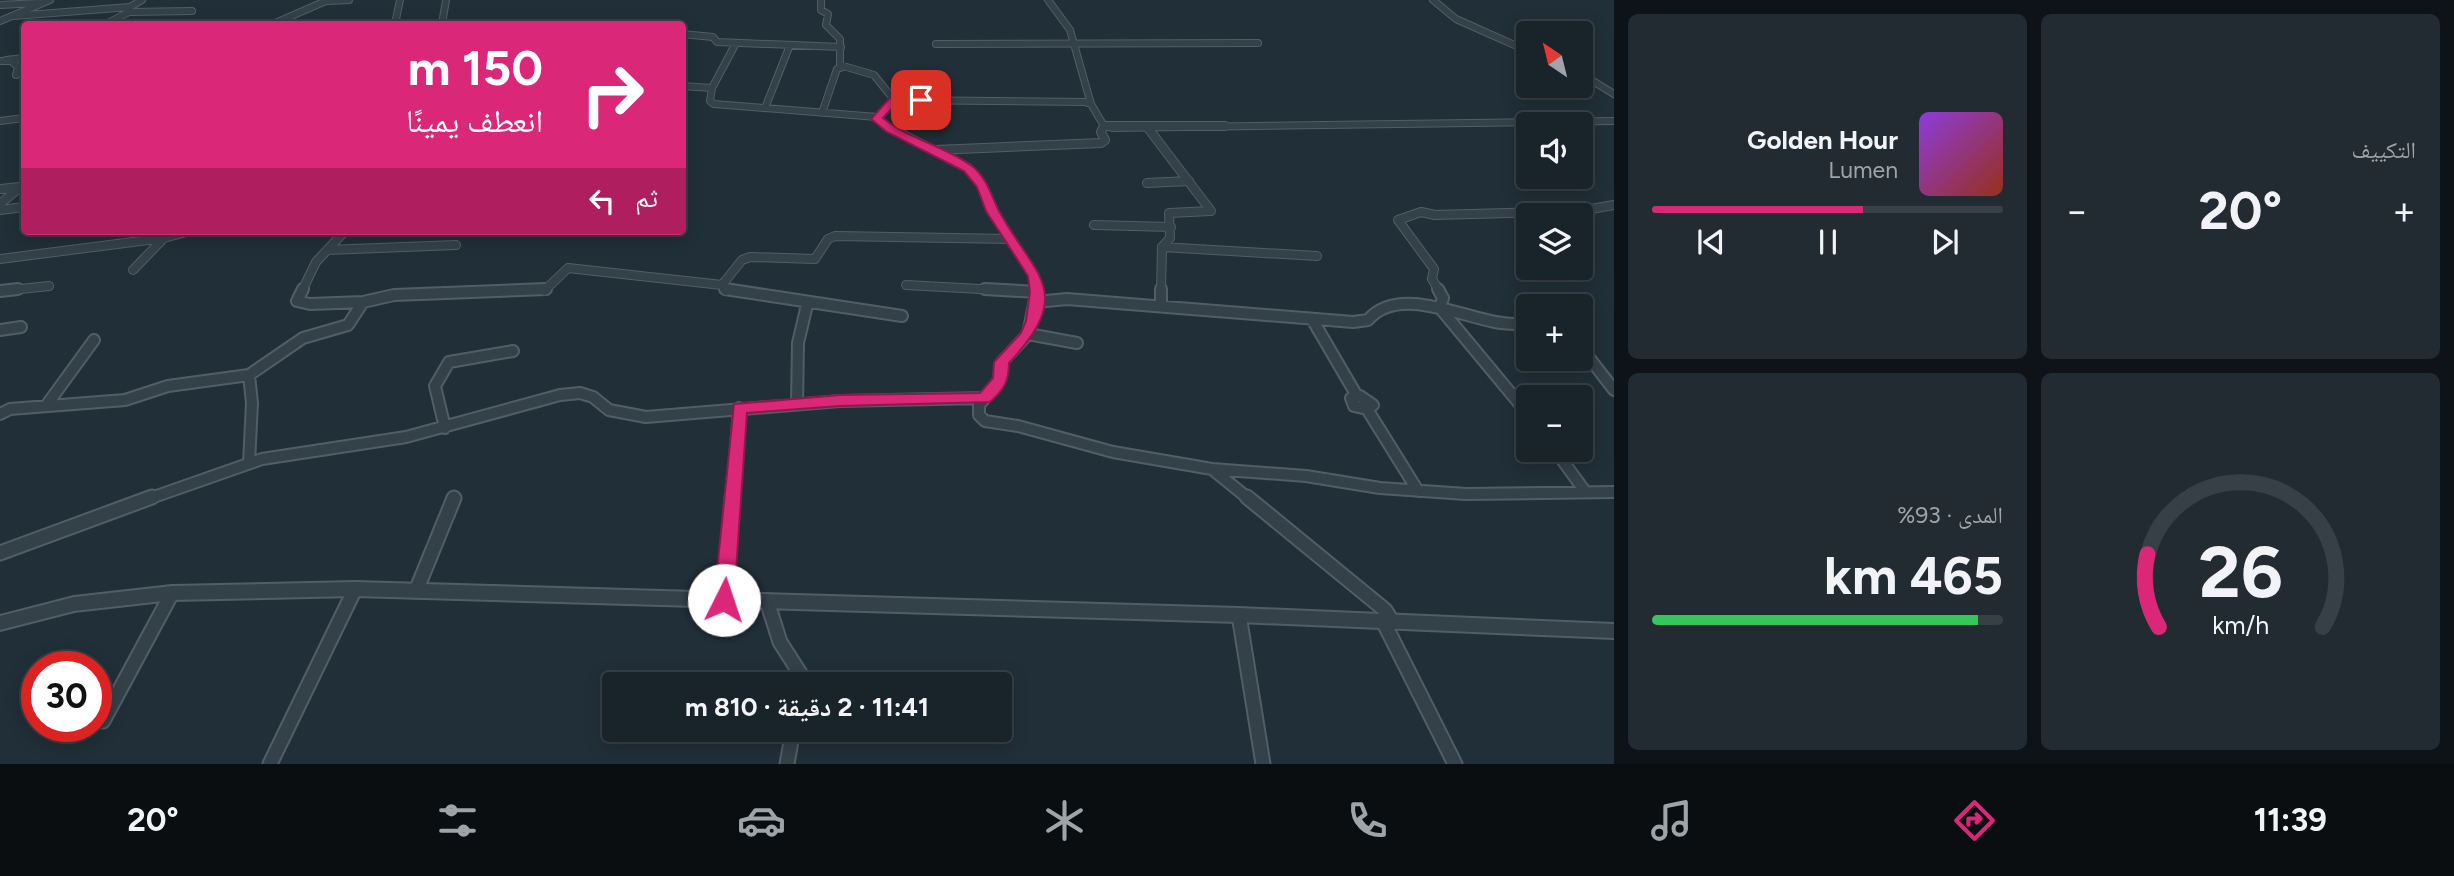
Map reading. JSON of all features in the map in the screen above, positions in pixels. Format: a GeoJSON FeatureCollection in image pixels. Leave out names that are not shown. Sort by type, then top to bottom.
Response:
{"type":"FeatureCollection","features":[{"type":"Feature","properties":{"kind":"street"},"geometry":{"type":"LineString","coordinates":[[111,21],[142,0]]}},
{"type":"Feature","properties":{"kind":"street"},"geometry":{"type":"LineString","coordinates":[[280,21],[327,0],[349,0]]}},
{"type":"Feature","properties":{"kind":"street"},"geometry":{"type":"LineString","coordinates":[[396,21],[400,0]]}},
{"type":"Feature","properties":{"kind":"street"},"geometry":{"type":"LineString","coordinates":[[442,21],[446,0]]}},
{"type":"Feature","properties":{"kind":"street"},"geometry":{"type":"LineString","coordinates":[[821,0],[821,10],[828,14],[826,25],[839,39],[840,65],[843,67]]}},
{"type":"Feature","properties":{"kind":"street"},"geometry":{"type":"LineString","coordinates":[[1048,0],[1070,30],[1091,104],[1104,126]]}},
{"type":"Feature","properties":{"kind":"street"},"geometry":{"type":"LineString","coordinates":[[1433,0],[1456,19],[1516,46]]}},
{"type":"Feature","properties":{"kind":"street"},"geometry":{"type":"LineString","coordinates":[[0,5],[48,1]]}},
{"type":"Feature","properties":{"kind":"street"},"geometry":{"type":"LineString","coordinates":[[0,21],[48,1]]}},
{"type":"Feature","properties":{"kind":"street"},"geometry":{"type":"LineString","coordinates":[[14,16],[130,10],[192,11]]}},
{"type":"Feature","properties":{"kind":"street"},"geometry":{"type":"LineString","coordinates":[[686,35],[736,43],[841,47]]}},
{"type":"Feature","properties":{"kind":"street"},"geometry":{"type":"LineString","coordinates":[[736,43],[712,88],[710,101],[714,104],[877,117],[891,130],[968,169],[983,186],[993,211],[1035,276],[1037,297],[1028,334],[1002,362],[1001,378],[996,389],[979,405],[979,415],[985,421],[1017,426],[1113,452],[1212,469],[1306,476],[1418,491],[1466,494],[1584,490],[1614,492]]}},
{"type":"Feature","properties":{"kind":"street"},"geometry":{"type":"LineString","coordinates":[[936,44],[1258,43]]}},
{"type":"Feature","properties":{"kind":"street"},"geometry":{"type":"LineString","coordinates":[[765,108],[790,45]]}},
{"type":"Feature","properties":{"kind":"street"},"geometry":{"type":"LineString","coordinates":[[16,75],[18,67],[11,61],[0,61],[21,58]]}},
{"type":"Feature","properties":{"kind":"street"},"geometry":{"type":"LineString","coordinates":[[822,113],[837,69],[843,67],[874,75],[894,100]]}},
{"type":"Feature","properties":{"kind":"street"},"geometry":{"type":"LineString","coordinates":[[1593,81],[1614,94]]}},
{"type":"Feature","properties":{"kind":"street"},"geometry":{"type":"LineString","coordinates":[[686,86],[712,88]]}},
{"type":"Feature","properties":{"kind":"street"},"geometry":{"type":"LineString","coordinates":[[877,117],[894,100],[1091,104]]}},
{"type":"Feature","properties":{"kind":"street"},"geometry":{"type":"LineString","coordinates":[[0,121],[21,118]]}},
{"type":"Feature","properties":{"kind":"street"},"geometry":{"type":"LineString","coordinates":[[1104,126],[1148,128],[1614,121]]}},
{"type":"Feature","properties":{"kind":"street"},"geometry":{"type":"LineString","coordinates":[[934,150],[1101,143],[1105,141],[1101,132],[1104,126]]}},
{"type":"Feature","properties":{"kind":"street"},"geometry":{"type":"LineString","coordinates":[[1148,128],[1211,211],[1169,214],[1170,238],[1162,247],[1161,305]]}},
{"type":"Feature","properties":{"kind":"street"},"geometry":{"type":"LineString","coordinates":[[1147,183],[1189,181]]}},
{"type":"Feature","properties":{"kind":"street"},"geometry":{"type":"LineString","coordinates":[[0,189],[21,186]]}},
{"type":"Feature","properties":{"kind":"street"},"geometry":{"type":"LineString","coordinates":[[0,204],[21,188]]}},
{"type":"Feature","properties":{"kind":"street"},"geometry":{"type":"LineString","coordinates":[[1440,308],[1443,298],[1432,279],[1434,269],[1398,220],[1421,212],[1435,215],[1580,211],[1614,205]]}},
{"type":"Feature","properties":{"kind":"street"},"geometry":{"type":"LineString","coordinates":[[0,210],[21,207]]}},
{"type":"Feature","properties":{"kind":"street"},"geometry":{"type":"LineString","coordinates":[[1094,225],[1171,226]]}},
{"type":"Feature","properties":{"kind":"street"},"geometry":{"type":"LineString","coordinates":[[0,259],[175,235]]}},
{"type":"Feature","properties":{"kind":"street"},"geometry":{"type":"LineString","coordinates":[[341,235],[316,261],[297,301],[310,304],[363,302],[394,295],[544,291],[568,268],[722,285]]}},
{"type":"Feature","properties":{"kind":"street"},"geometry":{"type":"LineString","coordinates":[[722,285],[742,260],[757,256],[815,259],[828,239],[835,236],[1011,239]]}},
{"type":"Feature","properties":{"kind":"street"},"geometry":{"type":"LineString","coordinates":[[133,270],[164,238]]}},
{"type":"Feature","properties":{"kind":"street"},"geometry":{"type":"LineString","coordinates":[[327,250],[456,245]]}},
{"type":"Feature","properties":{"kind":"street"},"geometry":{"type":"LineString","coordinates":[[1162,247],[1317,257]]}},
{"type":"Feature","properties":{"kind":"street"},"geometry":{"type":"LineString","coordinates":[[722,285],[726,291],[807,305],[902,316]]}},
{"type":"Feature","properties":{"kind":"street"},"geometry":{"type":"LineString","coordinates":[[906,285],[1311,319],[1368,320],[1371,311],[1381,306],[1440,308],[1495,322],[1516,324]]}},
{"type":"Feature","properties":{"kind":"street"},"geometry":{"type":"LineString","coordinates":[[0,291],[49,286]]}},
{"type":"Feature","properties":{"kind":"street"},"geometry":{"type":"LineString","coordinates":[[0,414],[10,409],[125,400],[168,386],[249,375],[303,338],[348,325],[363,302]]}},
{"type":"Feature","properties":{"kind":"street"},"geometry":{"type":"LineString","coordinates":[[797,404],[798,343],[807,305]]}},
{"type":"Feature","properties":{"kind":"street"},"geometry":{"type":"LineString","coordinates":[[1440,308],[1516,400]]}},
{"type":"Feature","properties":{"kind":"street"},"geometry":{"type":"LineString","coordinates":[[1311,319],[1357,396],[1372,402],[1373,407],[1367,409],[1418,491]]}},
{"type":"Feature","properties":{"kind":"street"},"geometry":{"type":"LineString","coordinates":[[0,330],[22,327]]}},
{"type":"Feature","properties":{"kind":"street"},"geometry":{"type":"LineString","coordinates":[[1028,334],[1077,343]]}},
{"type":"Feature","properties":{"kind":"street"},"geometry":{"type":"LineString","coordinates":[[46,406],[94,340]]}},
{"type":"Feature","properties":{"kind":"street"},"geometry":{"type":"LineString","coordinates":[[445,428],[435,386],[449,362],[513,351]]}},
{"type":"Feature","properties":{"kind":"street"},"geometry":{"type":"LineString","coordinates":[[1593,363],[1614,390]]}},
{"type":"Feature","properties":{"kind":"street"},"geometry":{"type":"LineString","coordinates":[[249,375],[253,403],[249,463]]}},
{"type":"Feature","properties":{"kind":"street"},"geometry":{"type":"LineString","coordinates":[[0,553],[61,534],[249,463],[290,452],[353,448],[445,428],[560,395],[580,393],[593,397],[609,410],[646,417],[797,404],[984,398]]}},
{"type":"Feature","properties":{"kind":"street"},"geometry":{"type":"LineString","coordinates":[[724,600],[739,408]]}},
{"type":"Feature","properties":{"kind":"street"},"geometry":{"type":"LineString","coordinates":[[1564,462],[1584,490]]}},
{"type":"Feature","properties":{"kind":"street"},"geometry":{"type":"LineString","coordinates":[[1212,469],[1385,610],[1388,623],[1455,764]]}},
{"type":"Feature","properties":{"kind":"street"},"geometry":{"type":"LineString","coordinates":[[416,591],[454,498]]}},
{"type":"Feature","properties":{"kind":"street"},"geometry":{"type":"LineString","coordinates":[[0,623],[74,604],[172,593],[355,589],[1239,615],[1614,631]]}},
{"type":"Feature","properties":{"kind":"street"},"geometry":{"type":"LineString","coordinates":[[270,764],[355,589]]}},
{"type":"Feature","properties":{"kind":"street"},"geometry":{"type":"LineString","coordinates":[[112,704],[172,593]]}},
{"type":"Feature","properties":{"kind":"street"},"geometry":{"type":"LineString","coordinates":[[766,601],[780,642],[799,672]]}},
{"type":"Feature","properties":{"kind":"street"},"geometry":{"type":"LineString","coordinates":[[1239,615],[1263,764]]}},
{"type":"Feature","properties":{"kind":"street"},"geometry":{"type":"LineString","coordinates":[[787,764],[791,742]]}},
{"type":"Feature","properties":{"kind":"route"},"geometry":{"type":"LineString","coordinates":[[724,600],[739,408],[840,401],[984,398],[996,389],[1001,378],[1002,362],[1011,349],[1028,334],[1038,292],[1035,276],[993,211],[983,186],[968,169],[891,130],[876,119],[894,100],[921,100]]}}]}
